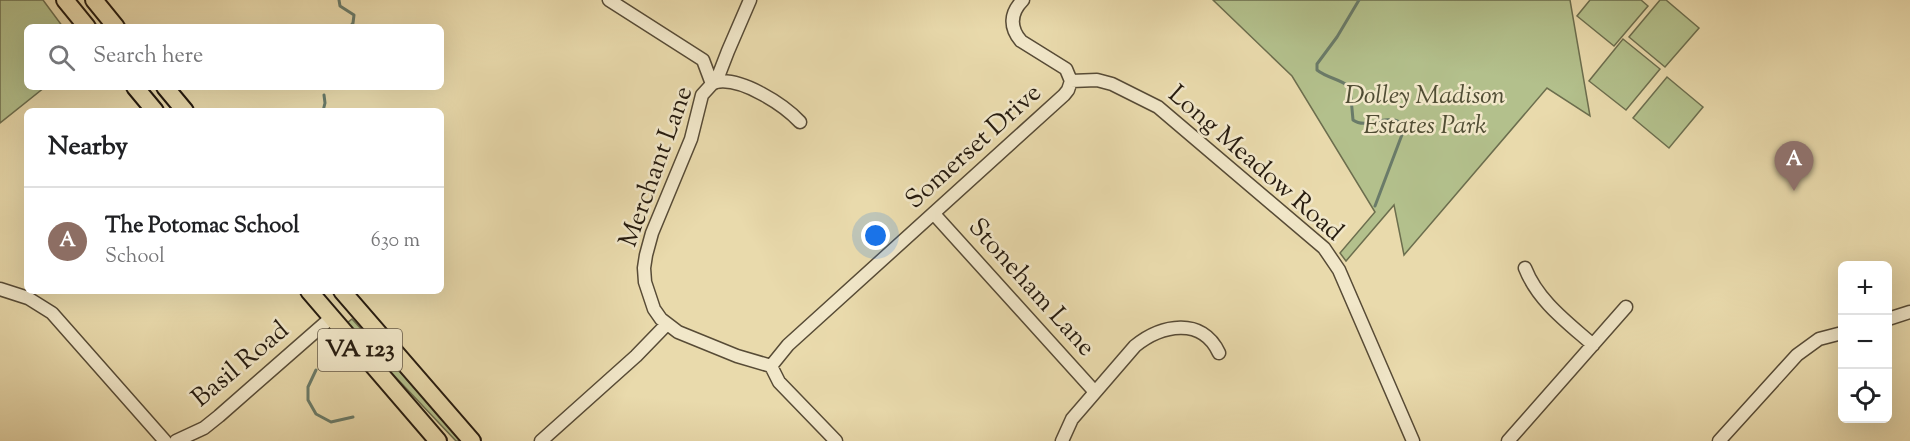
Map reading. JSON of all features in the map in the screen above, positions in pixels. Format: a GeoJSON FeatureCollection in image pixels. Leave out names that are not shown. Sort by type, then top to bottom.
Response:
{"type":"FeatureCollection","features":[{"type":"Feature","properties":{"kind":"main road"},"geometry":{"type":"LineString","coordinates":[[65,0],[85,24]]}},
{"type":"Feature","properties":{"kind":"main road"},"geometry":{"type":"LineString","coordinates":[[94,0],[114,24]]}},
{"type":"Feature","properties":{"kind":"main road"},"geometry":{"type":"LineString","coordinates":[[137,90],[152,108]]}},
{"type":"Feature","properties":{"kind":"main road"},"geometry":{"type":"LineString","coordinates":[[168,90],[182,108]]}},
{"type":"Feature","properties":{"kind":"main road","name":"VA 123"},"geometry":{"type":"LineString","coordinates":[[312,294],[438,441]]}},
{"type":"Feature","properties":{"kind":"main road"},"geometry":{"type":"LineString","coordinates":[[332,317],[346,296]]}},
{"type":"Feature","properties":{"kind":"main road","name":"VA 123"},"geometry":{"type":"LineString","coordinates":[[346,296],[472,441]]}},
{"type":"Feature","properties":{"kind":"street"},"geometry":{"type":"LineString","coordinates":[[609,0],[703,60],[714,83],[731,81],[765,95],[785,108],[800,122]]}},
{"type":"Feature","properties":{"kind":"street","name":"Merchant Lane"},"geometry":{"type":"LineString","coordinates":[[667,324],[654,309],[648,294],[644,268],[645,255],[691,139],[702,95],[714,83],[750,0]]}},
{"type":"Feature","properties":{"kind":"street"},"geometry":{"type":"LineString","coordinates":[[1023,0],[1014,12],[1015,34],[1021,41],[1066,69],[1071,81]]}},
{"type":"Feature","properties":{"kind":"street","name":"Long Meadow Road"},"geometry":{"type":"LineString","coordinates":[[1071,81],[1097,80],[1112,84],[1158,107],[1324,248],[1339,270],[1413,441]]}},
{"type":"Feature","properties":{"kind":"street","name":"Somerset Drive"},"geometry":{"type":"LineString","coordinates":[[771,366],[788,345],[1064,95],[1071,81]]}},
{"type":"Feature","properties":{"kind":"street","name":"Stoneham Lane"},"geometry":{"type":"LineString","coordinates":[[934,214],[1095,392]]}},
{"type":"Feature","properties":{"kind":"street"},"geometry":{"type":"LineString","coordinates":[[1525,268],[1536,291],[1593,345]]}},
{"type":"Feature","properties":{"kind":"street"},"geometry":{"type":"LineString","coordinates":[[0,289],[28,298],[51,313],[165,441]]}},
{"type":"Feature","properties":{"kind":"street"},"geometry":{"type":"LineString","coordinates":[[1508,441],[1626,307]]}},
{"type":"Feature","properties":{"kind":"street"},"geometry":{"type":"LineString","coordinates":[[1892,317],[1910,312]]}},
{"type":"Feature","properties":{"kind":"street","name":"Basil Road"},"geometry":{"type":"LineString","coordinates":[[176,441],[204,428],[219,417],[332,317]]}},
{"type":"Feature","properties":{"kind":"street"},"geometry":{"type":"LineString","coordinates":[[541,441],[636,356],[667,324],[691,338],[771,366],[779,382],[836,441]]}},
{"type":"Feature","properties":{"kind":"street"},"geometry":{"type":"LineString","coordinates":[[1062,441],[1072,418],[1135,345],[1158,331],[1170,328],[1194,329],[1211,340],[1219,353]]}},
{"type":"Feature","properties":{"kind":"street"},"geometry":{"type":"LineString","coordinates":[[1719,441],[1797,355],[1819,339],[1838,334]]}},
{"type":"Feature","properties":{"kind":"green space"},"geometry":{"type":"Polygon","coordinates":[[[0,0],[43,0],[61,24],[24,24],[24,90],[41,90],[0,123],[0,0]]]}},
{"type":"Feature","properties":{"kind":"green space","name":"Dolley Madison Estates Park"},"geometry":{"type":"Polygon","coordinates":[[[1213,0],[1570,0],[1590,116],[1547,88],[1404,255],[1394,205],[1346,261],[1340,253],[1375,212],[1292,76],[1213,0]]]}},
{"type":"Feature","properties":{"kind":"green space"},"geometry":{"type":"Polygon","coordinates":[[[1590,0],[1641,0],[1648,6],[1614,46],[1577,16],[1590,0]]]}},
{"type":"Feature","properties":{"kind":"green space"},"geometry":{"type":"Polygon","coordinates":[[[1660,0],[1666,0],[1699,28],[1665,67],[1629,37],[1660,0]]]}},
{"type":"Feature","properties":{"kind":"green space"},"geometry":{"type":"Polygon","coordinates":[[[1623,39],[1660,69],[1626,110],[1589,81],[1623,39]]]}},
{"type":"Feature","properties":{"kind":"green space"},"geometry":{"type":"Polygon","coordinates":[[[1667,77],[1703,107],[1669,148],[1633,118],[1667,77]]]}},
{"type":"Feature","properties":{"kind":"green space"},"geometry":{"type":"Polygon","coordinates":[[[352,319],[466,441],[456,441],[351,330],[347,323],[352,319]]]}},
{"type":"Feature","properties":{"kind":"waterway"},"geometry":{"type":"LineString","coordinates":[[339,0],[340,6],[354,15],[352,24]]}},
{"type":"Feature","properties":{"kind":"waterway"},"geometry":{"type":"LineString","coordinates":[[1359,0],[1337,37],[1317,64],[1317,70],[1350,87],[1353,120],[1365,123],[1392,119],[1403,125],[1403,132],[1375,206]]}},
{"type":"Feature","properties":{"kind":"waterway"},"geometry":{"type":"LineString","coordinates":[[324,95],[324,108]]}},
{"type":"Feature","properties":{"kind":"waterway"},"geometry":{"type":"LineString","coordinates":[[316,370],[308,387],[308,400],[316,414],[331,422],[353,417]]}},
{"type":"Feature","properties":{"kind":"place","name":"The Potomac School"},"geometry":{"type":"Point","coordinates":[1794,191]}}]}
